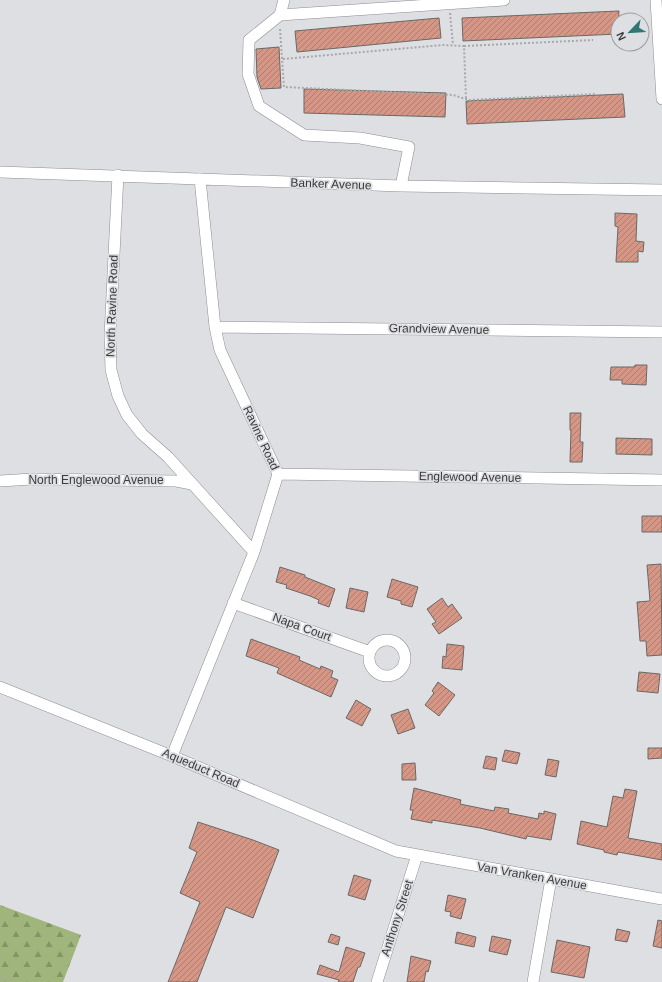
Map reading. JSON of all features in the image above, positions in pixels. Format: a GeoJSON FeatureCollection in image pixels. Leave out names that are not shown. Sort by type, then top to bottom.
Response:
{"type":"FeatureCollection","features":[{"type":"Feature","properties":{"kind":"street"},"geometry":{"type":"LineString","coordinates":[[284,0],[278,17],[249,40],[248,74],[259,106],[304,135],[360,138],[409,147],[401,186]]}},
{"type":"Feature","properties":{"kind":"street"},"geometry":{"type":"LineString","coordinates":[[278,17],[504,0]]}},
{"type":"Feature","properties":{"kind":"street"},"geometry":{"type":"LineString","coordinates":[[656,0],[662,99]]}},
{"type":"Feature","properties":{"kind":"street","name":"Banker Avenue"},"geometry":{"type":"LineString","coordinates":[[0,172],[401,186],[662,190]]}},
{"type":"Feature","properties":{"kind":"street","name":"North Ravine Road"},"geometry":{"type":"LineString","coordinates":[[118,175],[110,336],[111,370],[118,396],[127,415],[142,434],[168,457],[254,552]]}},
{"type":"Feature","properties":{"kind":"street","name":"Ravine Road"},"geometry":{"type":"LineString","coordinates":[[172,756],[254,552],[278,474],[220,350],[215,326],[200,179]]}},
{"type":"Feature","properties":{"kind":"street","name":"Grandview Avenue"},"geometry":{"type":"LineString","coordinates":[[215,326],[662,332]]}},
{"type":"Feature","properties":{"kind":"street","name":"Englewood Avenue"},"geometry":{"type":"LineString","coordinates":[[278,474],[662,480]]}},
{"type":"Feature","properties":{"kind":"street","name":"North Englewood Avenue"},"geometry":{"type":"LineString","coordinates":[[0,481],[32,479],[176,481],[192,484]]}},
{"type":"Feature","properties":{"kind":"street","name":"Napa Court"},"geometry":{"type":"LineString","coordinates":[[233,603],[370,652]]}},
{"type":"Feature","properties":{"kind":"street","name":"Aqueduct Road"},"geometry":{"type":"LineString","coordinates":[[0,687],[172,756],[389,848],[402,852]]}},
{"type":"Feature","properties":{"kind":"street","name":"Van Vranken Avenue"},"geometry":{"type":"LineString","coordinates":[[402,852],[662,899]]}},
{"type":"Feature","properties":{"kind":"street","name":"Anthony Street"},"geometry":{"type":"LineString","coordinates":[[377,982],[417,855]]}},
{"type":"Feature","properties":{"kind":"street"},"geometry":{"type":"LineString","coordinates":[[533,982],[551,880]]}},
{"type":"Feature","properties":{"kind":"path"},"geometry":{"type":"LineString","coordinates":[[449,4],[453,45]]}},
{"type":"Feature","properties":{"kind":"path"},"geometry":{"type":"LineString","coordinates":[[278,17],[281,31],[284,87],[453,95],[466,99],[596,94]]}},
{"type":"Feature","properties":{"kind":"path"},"geometry":{"type":"LineString","coordinates":[[283,59],[443,45],[464,46],[593,40]]}},
{"type":"Feature","properties":{"kind":"path"},"geometry":{"type":"LineString","coordinates":[[464,46],[466,99]]}},
{"type":"Feature","properties":{"kind":"path"},"geometry":{"type":"LineString","coordinates":[[0,977],[8,982]]}},
{"type":"Feature","properties":{"kind":"green space"},"geometry":{"type":"Polygon","coordinates":[[[0,905],[81,935],[63,982],[0,982],[0,905]]]}},
{"type":"Feature","properties":{"kind":"building"},"geometry":{"type":"Polygon","coordinates":[[[619,11],[610,12],[610,34],[463,41],[462,18],[619,11]]]}},
{"type":"Feature","properties":{"kind":"building"},"geometry":{"type":"Polygon","coordinates":[[[439,18],[441,38],[297,52],[295,31],[439,18]]]}},
{"type":"Feature","properties":{"kind":"building"},"geometry":{"type":"Polygon","coordinates":[[[279,47],[281,88],[261,89],[257,77],[256,49],[279,47]]]}},
{"type":"Feature","properties":{"kind":"building"},"geometry":{"type":"Polygon","coordinates":[[[304,89],[446,93],[445,117],[304,113],[304,89]]]}},
{"type":"Feature","properties":{"kind":"building"},"geometry":{"type":"Polygon","coordinates":[[[623,94],[625,117],[467,124],[466,101],[623,94]]]}},
{"type":"Feature","properties":{"kind":"building"},"geometry":{"type":"Polygon","coordinates":[[[615,213],[637,214],[636,241],[644,242],[643,252],[638,251],[638,262],[616,262],[618,227],[615,226],[615,213]]]}},
{"type":"Feature","properties":{"kind":"building"},"geometry":{"type":"Polygon","coordinates":[[[635,365],[647,365],[646,385],[622,384],[622,380],[610,380],[611,367],[634,367],[635,365]]]}},
{"type":"Feature","properties":{"kind":"building"},"geometry":{"type":"Polygon","coordinates":[[[570,413],[581,413],[580,442],[583,442],[582,462],[570,462],[570,413]]]}},
{"type":"Feature","properties":{"kind":"building"},"geometry":{"type":"Polygon","coordinates":[[[616,438],[652,439],[652,455],[616,454],[616,438]]]}},
{"type":"Feature","properties":{"kind":"building"},"geometry":{"type":"Polygon","coordinates":[[[642,516],[662,516],[662,532],[642,532],[642,516]]]}},
{"type":"Feature","properties":{"kind":"building"},"geometry":{"type":"Polygon","coordinates":[[[661,564],[662,655],[647,656],[646,641],[640,641],[637,602],[650,601],[647,565],[661,564]]]}},
{"type":"Feature","properties":{"kind":"building"},"geometry":{"type":"Polygon","coordinates":[[[280,567],[305,575],[305,577],[335,589],[329,607],[318,603],[319,600],[286,588],[287,585],[276,582],[280,567]]]}},
{"type":"Feature","properties":{"kind":"building"},"geometry":{"type":"Polygon","coordinates":[[[392,579],[418,587],[412,607],[401,604],[401,601],[387,597],[392,579]]]}},
{"type":"Feature","properties":{"kind":"building"},"geometry":{"type":"Polygon","coordinates":[[[350,588],[368,592],[364,612],[346,608],[350,588]]]}},
{"type":"Feature","properties":{"kind":"building"},"geometry":{"type":"Polygon","coordinates":[[[442,598],[448,607],[452,604],[462,618],[439,634],[432,624],[436,622],[427,609],[442,598]]]}},
{"type":"Feature","properties":{"kind":"building"},"geometry":{"type":"Polygon","coordinates":[[[251,639],[300,657],[299,660],[320,669],[321,666],[333,671],[331,677],[338,680],[331,697],[277,673],[279,668],[246,656],[251,639]]]}},
{"type":"Feature","properties":{"kind":"building"},"geometry":{"type":"Polygon","coordinates":[[[447,644],[464,646],[462,670],[442,668],[443,656],[446,657],[447,644]]]}},
{"type":"Feature","properties":{"kind":"building"},"geometry":{"type":"Polygon","coordinates":[[[639,672],[660,674],[658,693],[637,691],[639,672]]]}},
{"type":"Feature","properties":{"kind":"building"},"geometry":{"type":"Polygon","coordinates":[[[438,682],[455,695],[439,716],[425,705],[434,693],[432,691],[438,682]]]}},
{"type":"Feature","properties":{"kind":"building"},"geometry":{"type":"Polygon","coordinates":[[[356,700],[371,709],[362,726],[346,718],[356,700]]]}},
{"type":"Feature","properties":{"kind":"building"},"geometry":{"type":"Polygon","coordinates":[[[408,709],[415,728],[398,734],[391,715],[408,709]]]}},
{"type":"Feature","properties":{"kind":"building"},"geometry":{"type":"Polygon","coordinates":[[[648,748],[662,748],[662,758],[648,759],[648,748]]]}},
{"type":"Feature","properties":{"kind":"building"},"geometry":{"type":"Polygon","coordinates":[[[505,750],[520,753],[517,764],[502,761],[505,750]]]}},
{"type":"Feature","properties":{"kind":"building"},"geometry":{"type":"Polygon","coordinates":[[[486,756],[497,758],[495,770],[483,768],[486,756]]]}},
{"type":"Feature","properties":{"kind":"building"},"geometry":{"type":"Polygon","coordinates":[[[548,759],[559,761],[556,777],[545,775],[548,759]]]}},
{"type":"Feature","properties":{"kind":"building"},"geometry":{"type":"Polygon","coordinates":[[[415,763],[416,780],[402,780],[402,764],[415,763]]]}},
{"type":"Feature","properties":{"kind":"building"},"geometry":{"type":"Polygon","coordinates":[[[414,788],[461,800],[460,804],[494,811],[495,807],[509,809],[508,813],[538,819],[539,813],[544,814],[544,811],[556,814],[551,840],[527,836],[526,839],[480,828],[432,820],[432,823],[411,819],[413,810],[410,810],[414,788]]]}},
{"type":"Feature","properties":{"kind":"building"},"geometry":{"type":"Polygon","coordinates":[[[625,789],[637,791],[628,838],[662,844],[662,860],[618,852],[617,855],[604,852],[604,850],[577,844],[581,821],[607,827],[613,796],[623,798],[625,789]]]}},
{"type":"Feature","properties":{"kind":"building"},"geometry":{"type":"Polygon","coordinates":[[[198,822],[279,850],[253,918],[226,907],[197,982],[168,982],[200,902],[180,893],[197,852],[189,848],[198,822]]]}},
{"type":"Feature","properties":{"kind":"building"},"geometry":{"type":"Polygon","coordinates":[[[354,875],[371,880],[365,900],[348,895],[354,875]]]}},
{"type":"Feature","properties":{"kind":"building"},"geometry":{"type":"Polygon","coordinates":[[[448,895],[466,899],[461,919],[450,916],[451,912],[445,911],[448,895]]]}},
{"type":"Feature","properties":{"kind":"building"},"geometry":{"type":"Polygon","coordinates":[[[658,920],[662,921],[662,948],[653,946],[658,920]]]}},
{"type":"Feature","properties":{"kind":"building"},"geometry":{"type":"Polygon","coordinates":[[[617,929],[630,932],[627,942],[615,940],[617,929]]]}},
{"type":"Feature","properties":{"kind":"building"},"geometry":{"type":"Polygon","coordinates":[[[457,932],[476,937],[474,947],[455,943],[457,932]]]}},
{"type":"Feature","properties":{"kind":"building"},"geometry":{"type":"Polygon","coordinates":[[[331,934],[340,937],[338,945],[328,942],[331,934]]]}},
{"type":"Feature","properties":{"kind":"building"},"geometry":{"type":"Polygon","coordinates":[[[492,936],[511,940],[507,955],[489,951],[492,936]]]}},
{"type":"Feature","properties":{"kind":"building"},"geometry":{"type":"Polygon","coordinates":[[[557,940],[590,947],[584,978],[551,972],[557,940]]]}},
{"type":"Feature","properties":{"kind":"building"},"geometry":{"type":"Polygon","coordinates":[[[346,947],[365,953],[353,982],[338,982],[339,980],[317,974],[320,965],[339,972],[346,947]]]}},
{"type":"Feature","properties":{"kind":"building"},"geometry":{"type":"Polygon","coordinates":[[[411,956],[431,961],[428,972],[426,971],[424,982],[407,982],[411,956]]]}}]}
